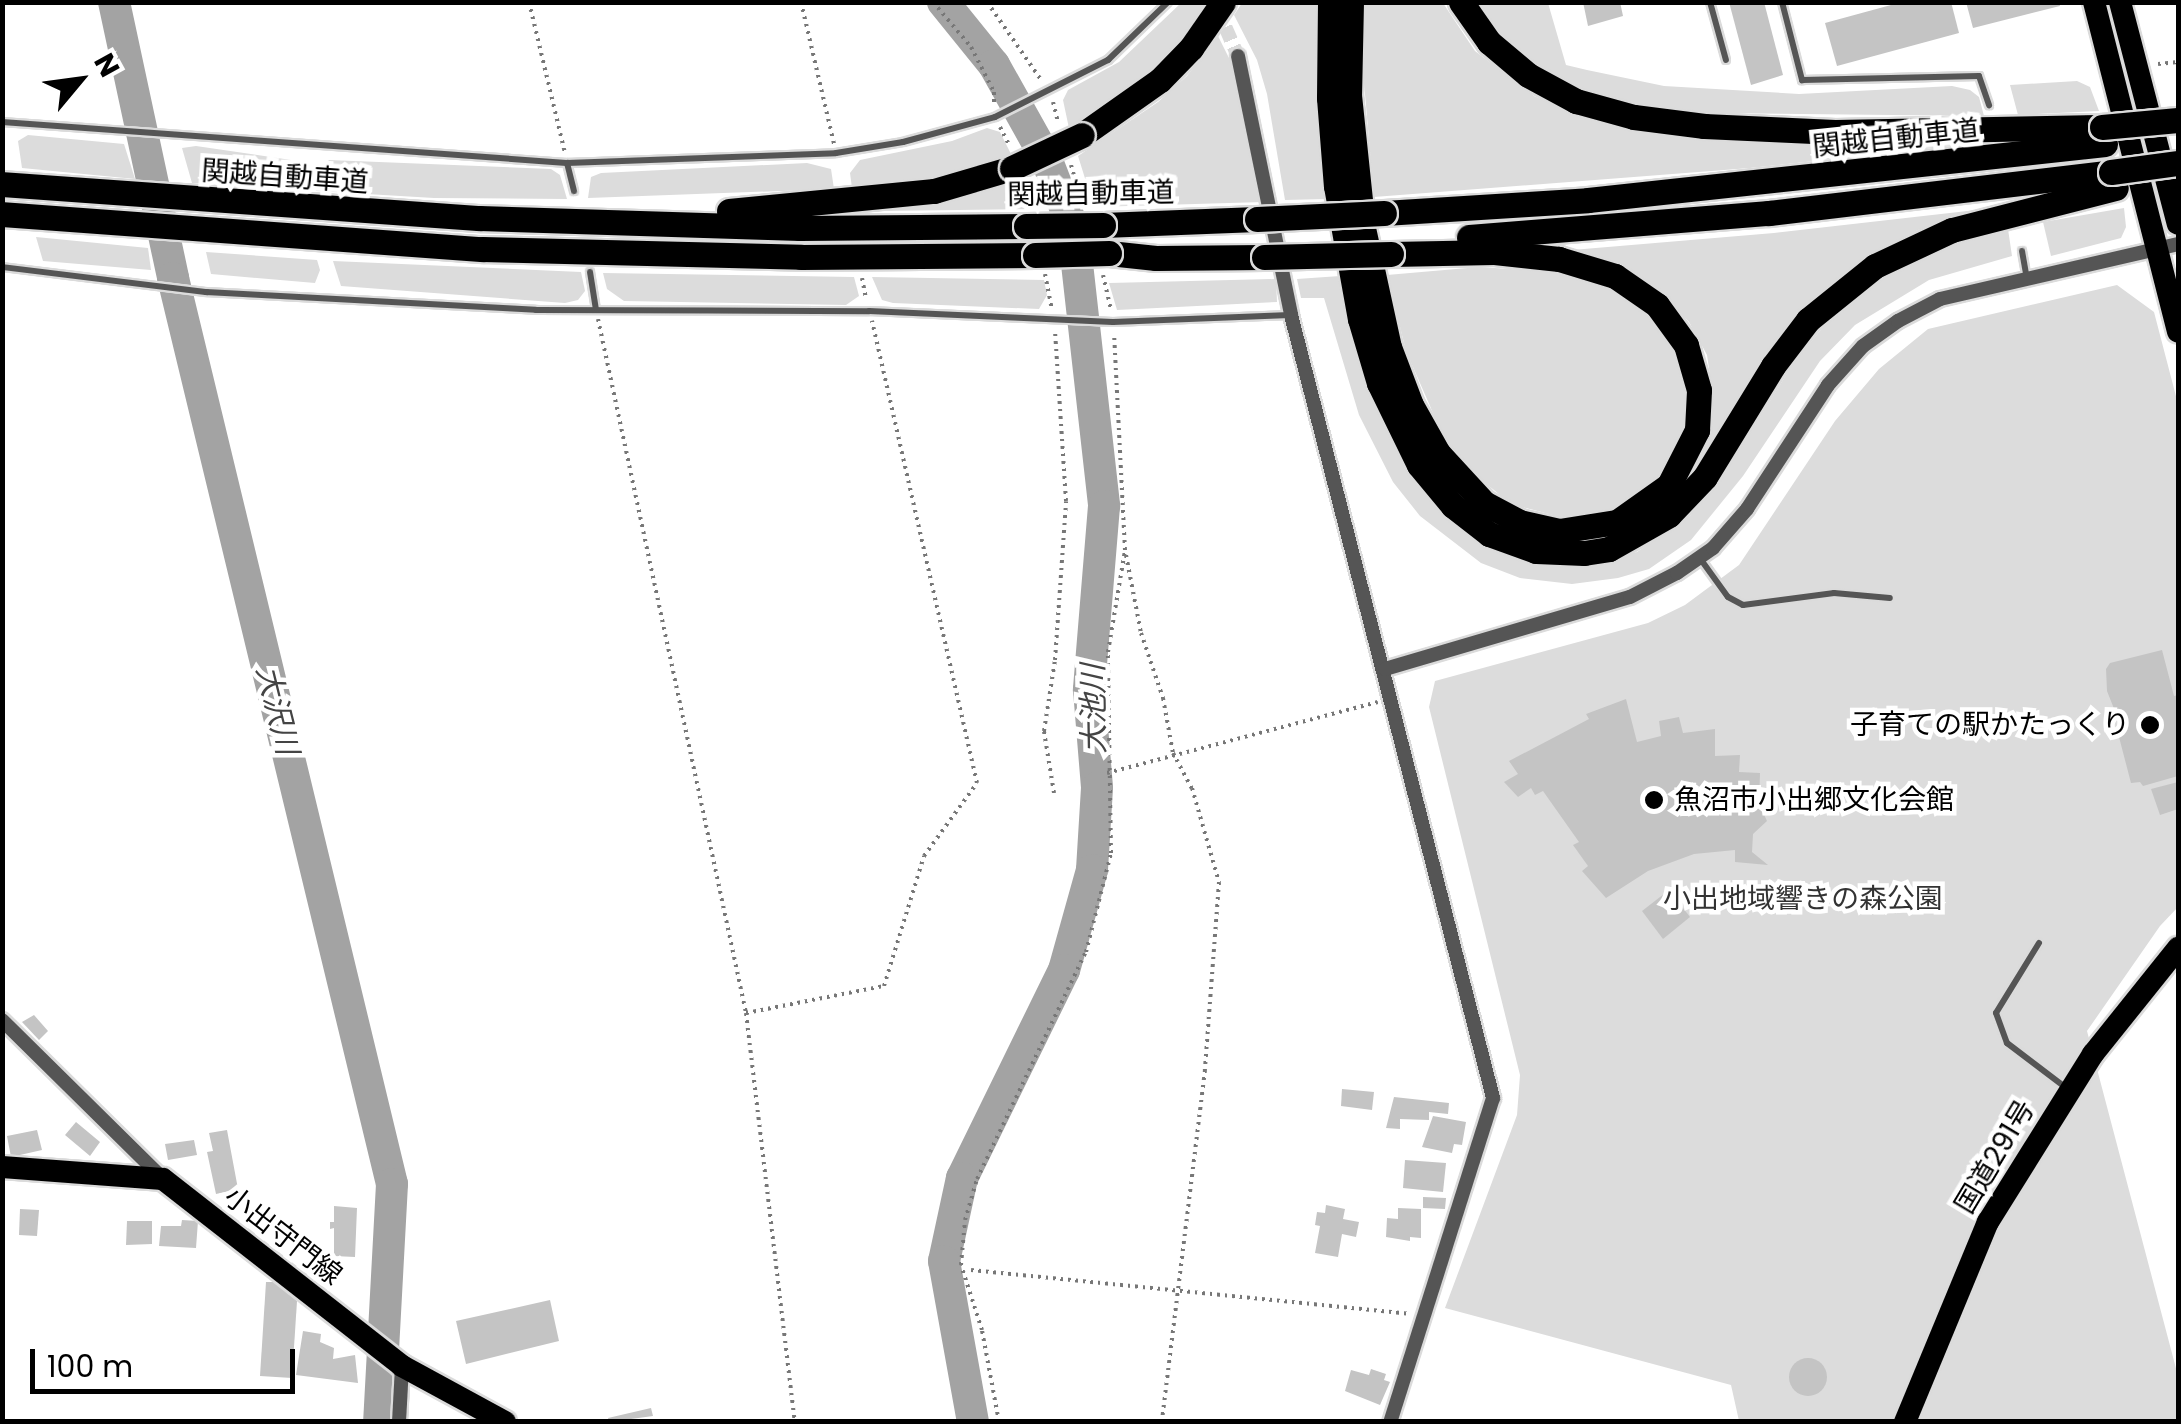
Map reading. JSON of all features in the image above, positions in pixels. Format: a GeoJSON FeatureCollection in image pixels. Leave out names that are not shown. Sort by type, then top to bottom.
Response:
{"type":"FeatureCollection","features":[{"type":"Feature","properties":{"kind":"highway"},"geometry":{"type":"LineString","coordinates":[[479,218],[783,208],[934,191],[1015,164],[1160,80],[1191,48],[1223,2]]}},
{"type":"Feature","properties":{"kind":"highway"},"geometry":{"type":"LineString","coordinates":[[1330,2],[1329,98],[1336,186],[1360,318],[1379,383],[1419,465],[1453,506],[1489,534],[1536,551],[1584,553],[1609,549],[1670,515],[1705,477],[1774,366],[1808,320],[1875,266],[1952,230],[2178,163]]}},
{"type":"Feature","properties":{"kind":"highway"},"geometry":{"type":"LineString","coordinates":[[1350,2],[1352,141],[1369,259],[1400,378],[1438,453],[1484,503],[1519,522],[1559,531],[1616,522],[1669,485],[1697,430],[1700,390],[1686,345],[1657,305],[1615,276],[1558,259],[1390,248]]}},
{"type":"Feature","properties":{"kind":"highway"},"geometry":{"type":"LineString","coordinates":[[1460,2],[1489,42],[1528,76],[1576,101],[1634,116],[1704,126],[1834,132],[2104,136],[2178,120]]}},
{"type":"Feature","properties":{"kind":"highway","name":"関越自動車道"},"geometry":{"type":"LineString","coordinates":[[2,184],[135,197],[479,218],[800,228],[1029,216],[1257,219],[1719,188],[2104,136],[2178,134]]}},
{"type":"Feature","properties":{"kind":"highway"},"geometry":{"type":"LineString","coordinates":[[2,214],[201,232],[640,254],[1104,259],[1390,248],[2178,174]]}},
{"type":"Feature","properties":{"kind":"main road"},"geometry":{"type":"LineString","coordinates":[[2094,2],[2168,247],[2178,331]]}},
{"type":"Feature","properties":{"kind":"main road"},"geometry":{"type":"LineString","coordinates":[[2120,2],[2178,224]]}},
{"type":"Feature","properties":{"kind":"main road","name":"国道291号"},"geometry":{"type":"LineString","coordinates":[[1905,1422],[1988,1222],[2093,1054],[2178,948]]}},
{"type":"Feature","properties":{"kind":"main road"},"geometry":{"type":"LineString","coordinates":[[2,1167],[163,1179]]}},
{"type":"Feature","properties":{"kind":"main road","name":"小出守門線"},"geometry":{"type":"LineString","coordinates":[[163,1179],[402,1366],[505,1422]]}},
{"type":"Feature","properties":{"kind":"street"},"geometry":{"type":"LineString","coordinates":[[1238,56],[1292,315],[1492,1098],[1390,1422]]}},
{"type":"Feature","properties":{"kind":"street"},"geometry":{"type":"LineString","coordinates":[[1385,669],[1630,597],[1699,557],[1746,508],[1828,385],[1863,346],[1940,298],[2168,247]]}},
{"type":"Feature","properties":{"kind":"street"},"geometry":{"type":"LineString","coordinates":[[2,1020],[163,1179]]}},
{"type":"Feature","properties":{"kind":"street"},"geometry":{"type":"LineString","coordinates":[[400,1422],[402,1366]]}},
{"type":"Feature","properties":{"kind":"lane"},"geometry":{"type":"LineString","coordinates":[[2,122],[567,163],[836,153],[903,142],[996,117],[1108,60],[1168,2]]}},
{"type":"Feature","properties":{"kind":"lane"},"geometry":{"type":"LineString","coordinates":[[1710,2],[1726,60]]}},
{"type":"Feature","properties":{"kind":"lane"},"geometry":{"type":"LineString","coordinates":[[1782,2],[1802,80],[1980,76],[1989,105]]}},
{"type":"Feature","properties":{"kind":"lane"},"geometry":{"type":"LineString","coordinates":[[567,163],[574,190]]}},
{"type":"Feature","properties":{"kind":"lane"},"geometry":{"type":"LineString","coordinates":[[2022,251],[2027,280]]}},
{"type":"Feature","properties":{"kind":"lane"},"geometry":{"type":"LineString","coordinates":[[2,267],[206,292],[596,310],[869,310],[1113,322],[1292,315]]}},
{"type":"Feature","properties":{"kind":"lane"},"geometry":{"type":"LineString","coordinates":[[590,272],[596,310]]}},
{"type":"Feature","properties":{"kind":"lane"},"geometry":{"type":"LineString","coordinates":[[1699,557],[1728,597],[1743,605],[1834,593],[1890,598]]}},
{"type":"Feature","properties":{"kind":"lane"},"geometry":{"type":"LineString","coordinates":[[2039,943],[1996,1013],[2007,1043],[2070,1090]]}},
{"type":"Feature","properties":{"kind":"path"},"geometry":{"type":"LineString","coordinates":[[529,2],[567,163]]}},
{"type":"Feature","properties":{"kind":"path"},"geometry":{"type":"LineString","coordinates":[[800,2],[836,153]]}},
{"type":"Feature","properties":{"kind":"path"},"geometry":{"type":"LineString","coordinates":[[933,2],[970,48],[994,92],[996,117],[1015,164],[1029,216]]}},
{"type":"Feature","properties":{"kind":"path"},"geometry":{"type":"LineString","coordinates":[[987,2],[1050,92],[1071,130]]}},
{"type":"Feature","properties":{"kind":"path"},"geometry":{"type":"LineString","coordinates":[[1069,158],[1094,217]]}},
{"type":"Feature","properties":{"kind":"path"},"geometry":{"type":"LineString","coordinates":[[1039,258],[1054,318],[1066,501],[1055,660],[1044,731],[1054,793]]}},
{"type":"Feature","properties":{"kind":"path"},"geometry":{"type":"LineString","coordinates":[[1104,259],[1113,322],[1125,550],[1141,633],[1162,698],[1173,753],[1192,788],[1219,882],[1205,1070],[1162,1422]]}},
{"type":"Feature","properties":{"kind":"path"},"geometry":{"type":"LineString","coordinates":[[746,1013],[884,986],[924,856],[977,783],[861,276]]}},
{"type":"Feature","properties":{"kind":"path"},"geometry":{"type":"LineString","coordinates":[[596,310],[746,1013],[794,1422]]}},
{"type":"Feature","properties":{"kind":"path"},"geometry":{"type":"LineString","coordinates":[[999,1422],[992,1375],[961,1265],[965,1220],[977,1179],[1086,952],[1110,853],[1113,810],[1107,773],[1112,756],[1108,652],[1125,550]]}},
{"type":"Feature","properties":{"kind":"path"},"geometry":{"type":"LineString","coordinates":[[1107,773],[1391,699]]}},
{"type":"Feature","properties":{"kind":"path"},"geometry":{"type":"LineString","coordinates":[[971,1270],[1421,1316]]}},
{"type":"Feature","properties":{"kind":"green space"},"geometry":{"type":"Polygon","coordinates":[[[1181,3],[1201,3],[1207,9],[1158,69],[1070,133],[1063,100],[1068,90],[1119,62],[1181,3]]]}},
{"type":"Feature","properties":{"kind":"green space"},"geometry":{"type":"Polygon","coordinates":[[[1242,3],[1319,3],[1316,95],[1328,199],[1285,200],[1267,94],[1257,60],[1234,15],[1242,3]]]}},
{"type":"Feature","properties":{"kind":"green space"},"geometry":{"type":"Polygon","coordinates":[[[1365,3],[1443,3],[1475,51],[1534,96],[1581,117],[1642,132],[1733,141],[1981,143],[1750,168],[1374,197],[1362,60],[1365,3]]]}},
{"type":"Feature","properties":{"kind":"green space"},"geometry":{"type":"Polygon","coordinates":[[[1471,3],[1548,3],[1566,65],[1587,70],[1664,86],[1799,94],[1952,86],[1970,90],[1979,97],[1984,116],[1706,113],[1629,103],[1565,83],[1511,51],[1471,3]]]}},
{"type":"Feature","properties":{"kind":"green space"},"geometry":{"type":"Polygon","coordinates":[[[1218,36],[1234,68],[1263,202],[1094,207],[1078,156],[1158,102],[1187,76],[1218,36]]]}},
{"type":"Feature","properties":{"kind":"green space"},"geometry":{"type":"Polygon","coordinates":[[[2077,81],[2090,87],[2099,111],[2018,115],[2010,85],[2077,81]]]}},
{"type":"Feature","properties":{"kind":"green space"},"geometry":{"type":"Polygon","coordinates":[[[987,128],[1000,132],[1013,158],[961,174],[852,188],[850,173],[860,160],[952,141],[987,128]]]}},
{"type":"Feature","properties":{"kind":"green space"},"geometry":{"type":"Polygon","coordinates":[[[28,135],[124,144],[135,179],[22,168],[18,141],[28,135]]]}},
{"type":"Feature","properties":{"kind":"green space"},"geometry":{"type":"Polygon","coordinates":[[[196,146],[291,160],[301,190],[192,183],[182,148],[196,146]]]}},
{"type":"Feature","properties":{"kind":"green space"},"geometry":{"type":"Polygon","coordinates":[[[329,160],[551,169],[560,175],[567,199],[434,198],[316,191],[312,179],[329,160]]]}},
{"type":"Feature","properties":{"kind":"green space"},"geometry":{"type":"Polygon","coordinates":[[[807,163],[831,169],[834,189],[588,198],[591,177],[601,173],[807,163]]]}},
{"type":"Feature","properties":{"kind":"green space"},"geometry":{"type":"Polygon","coordinates":[[[1022,181],[1031,209],[879,211],[940,204],[1022,181]]]}},
{"type":"Feature","properties":{"kind":"green space"},"geometry":{"type":"Polygon","coordinates":[[[2124,208],[2126,227],[2121,238],[2051,256],[2043,222],[2124,208]]]}},
{"type":"Feature","properties":{"kind":"green space"},"geometry":{"type":"Polygon","coordinates":[[[1985,209],[1918,230],[1882,249],[1821,293],[1793,322],[1691,476],[1710,426],[1713,395],[1707,355],[1689,322],[1655,286],[1572,250],[1774,233],[1985,209]]]}},
{"type":"Feature","properties":{"kind":"green space"},"geometry":{"type":"Polygon","coordinates":[[[2008,229],[2012,256],[1929,280],[1855,325],[1820,361],[1743,476],[1691,540],[1649,569],[1572,584],[1520,578],[1481,563],[1420,516],[1393,482],[1359,415],[1324,298],[1301,298],[1297,279],[1340,276],[1367,381],[1385,426],[1425,493],[1457,523],[1522,558],[1587,564],[1637,552],[1690,516],[1745,441],[1793,364],[1833,315],[1855,296],[1885,275],[1935,250],[2008,229]]]}},
{"type":"Feature","properties":{"kind":"green space"},"geometry":{"type":"Polygon","coordinates":[[[36,237],[148,248],[151,270],[43,261],[36,237]]]}},
{"type":"Feature","properties":{"kind":"green space"},"geometry":{"type":"Polygon","coordinates":[[[206,252],[317,260],[320,270],[315,283],[211,274],[206,252]]]}},
{"type":"Feature","properties":{"kind":"green space"},"geometry":{"type":"Polygon","coordinates":[[[333,261],[581,272],[585,291],[578,300],[565,303],[341,286],[333,261]]]}},
{"type":"Feature","properties":{"kind":"green space"},"geometry":{"type":"Polygon","coordinates":[[[1479,267],[1557,272],[1602,285],[1641,307],[1672,340],[1688,394],[1685,423],[1661,477],[1623,507],[1568,519],[1511,504],[1462,464],[1440,429],[1406,351],[1387,275],[1479,267]]]}},
{"type":"Feature","properties":{"kind":"green space"},"geometry":{"type":"Polygon","coordinates":[[[603,273],[854,277],[859,296],[846,305],[624,301],[607,289],[603,273]]]}},
{"type":"Feature","properties":{"kind":"green space"},"geometry":{"type":"Polygon","coordinates":[[[872,277],[1044,280],[1047,295],[1039,309],[893,303],[882,300],[872,277]]]}},
{"type":"Feature","properties":{"kind":"green space"},"geometry":{"type":"Polygon","coordinates":[[[1276,279],[1277,302],[1117,310],[1109,283],[1276,279]]]}},
{"type":"Feature","properties":{"kind":"green space","name":"小出地域響きの森公園"},"geometry":{"type":"Polygon","coordinates":[[[2117,285],[2154,312],[2178,404],[2178,907],[2160,926],[2087,1031],[2178,1376],[2178,1421],[1739,1421],[1731,1385],[1445,1308],[1517,1115],[1520,1075],[1429,707],[1435,681],[1648,623],[1685,605],[1739,565],[1835,421],[1879,369],[1928,329],[2117,285]]]}},
{"type":"Feature","properties":{"kind":"building"},"geometry":{"type":"Polygon","coordinates":[[[1583,2],[1620,2],[1623,16],[1588,26],[1583,2]]]}},
{"type":"Feature","properties":{"kind":"building"},"geometry":{"type":"Polygon","coordinates":[[[1729,2],[1764,2],[1783,75],[1751,85],[1729,2]]]}},
{"type":"Feature","properties":{"kind":"building"},"geometry":{"type":"Polygon","coordinates":[[[1902,2],[1951,2],[1959,33],[1837,66],[1825,23],[1902,2]]]}},
{"type":"Feature","properties":{"kind":"building"},"geometry":{"type":"Polygon","coordinates":[[[1966,2],[2059,2],[2060,6],[1973,28],[1966,2]]]}},
{"type":"Feature","properties":{"kind":"building","name":"子育ての駅かたっくり"},"geometry":{"type":"Polygon","coordinates":[[[2162,650],[2174,696],[2178,695],[2178,776],[2143,786],[2140,782],[2131,783],[2119,737],[2124,734],[2107,691],[2106,669],[2110,663],[2162,650]]]}},
{"type":"Feature","properties":{"kind":"building","name":"魚沼市小出郷文化会館"},"geometry":{"type":"Polygon","coordinates":[[[1626,699],[1637,742],[1661,736],[1659,721],[1679,717],[1683,733],[1715,729],[1715,756],[1740,755],[1739,772],[1760,773],[1759,804],[1767,821],[1753,834],[1752,852],[1768,865],[1735,862],[1735,850],[1694,854],[1648,871],[1606,898],[1582,871],[1588,866],[1573,845],[1579,842],[1543,791],[1535,795],[1531,788],[1518,797],[1504,782],[1518,774],[1509,761],[1589,719],[1586,714],[1626,699]]]}},
{"type":"Feature","properties":{"kind":"building","name":"子育ての駅かたっくり"},"geometry":{"type":"Polygon","coordinates":[[[2178,782],[2178,809],[2160,815],[2151,789],[2178,782]]]}},
{"type":"Feature","properties":{"kind":"building"},"geometry":{"type":"Polygon","coordinates":[[[1669,890],[1690,917],[1663,939],[1642,911],[1669,890]]]}},
{"type":"Feature","properties":{"kind":"building"},"geometry":{"type":"Polygon","coordinates":[[[34,1015],[48,1031],[39,1040],[22,1022],[34,1015]]]}},
{"type":"Feature","properties":{"kind":"building"},"geometry":{"type":"Polygon","coordinates":[[[1342,1089],[1374,1092],[1372,1110],[1341,1106],[1342,1089]]]}},
{"type":"Feature","properties":{"kind":"building"},"geometry":{"type":"Polygon","coordinates":[[[1394,1097],[1449,1103],[1448,1114],[1429,1112],[1429,1120],[1400,1119],[1400,1129],[1386,1128],[1394,1097]]]}},
{"type":"Feature","properties":{"kind":"building"},"geometry":{"type":"Polygon","coordinates":[[[1433,1116],[1466,1122],[1462,1145],[1454,1144],[1452,1153],[1422,1147],[1433,1116]]]}},
{"type":"Feature","properties":{"kind":"building"},"geometry":{"type":"Polygon","coordinates":[[[76,1122],[100,1142],[90,1156],[65,1135],[76,1122]]]}},
{"type":"Feature","properties":{"kind":"building"},"geometry":{"type":"Polygon","coordinates":[[[37,1130],[42,1150],[11,1157],[7,1136],[37,1130]]]}},
{"type":"Feature","properties":{"kind":"building"},"geometry":{"type":"Polygon","coordinates":[[[227,1130],[238,1189],[216,1194],[207,1152],[213,1151],[209,1133],[227,1130]]]}},
{"type":"Feature","properties":{"kind":"building"},"geometry":{"type":"Polygon","coordinates":[[[194,1140],[197,1155],[168,1160],[165,1144],[194,1140]]]}},
{"type":"Feature","properties":{"kind":"building"},"geometry":{"type":"Polygon","coordinates":[[[1405,1160],[1446,1163],[1443,1192],[1403,1188],[1405,1160]]]}},
{"type":"Feature","properties":{"kind":"building"},"geometry":{"type":"Polygon","coordinates":[[[1423,1197],[1446,1198],[1445,1209],[1423,1208],[1423,1197]]]}},
{"type":"Feature","properties":{"kind":"building"},"geometry":{"type":"Polygon","coordinates":[[[1326,1205],[1345,1209],[1343,1219],[1359,1222],[1356,1237],[1342,1234],[1338,1257],[1315,1253],[1320,1226],[1315,1225],[1317,1212],[1325,1213],[1326,1205]]]}},
{"type":"Feature","properties":{"kind":"building"},"geometry":{"type":"Polygon","coordinates":[[[334,1206],[357,1208],[355,1257],[334,1256],[334,1228],[330,1229],[330,1222],[334,1222],[334,1206]]]}},
{"type":"Feature","properties":{"kind":"building"},"geometry":{"type":"Polygon","coordinates":[[[1398,1208],[1421,1209],[1421,1238],[1410,1237],[1410,1241],[1386,1237],[1387,1218],[1398,1219],[1398,1208]]]}},
{"type":"Feature","properties":{"kind":"building"},"geometry":{"type":"Polygon","coordinates":[[[20,1209],[39,1210],[37,1236],[19,1235],[20,1209]]]}},
{"type":"Feature","properties":{"kind":"building"},"geometry":{"type":"Polygon","coordinates":[[[182,1220],[198,1221],[196,1248],[159,1246],[161,1226],[181,1226],[182,1220]]]}},
{"type":"Feature","properties":{"kind":"building"},"geometry":{"type":"Polygon","coordinates":[[[127,1221],[152,1221],[152,1244],[126,1245],[127,1221]]]}},
{"type":"Feature","properties":{"kind":"building"},"geometry":{"type":"Polygon","coordinates":[[[266,1282],[274,1282],[297,1301],[292,1378],[260,1376],[266,1282]]]}},
{"type":"Feature","properties":{"kind":"building"},"geometry":{"type":"Polygon","coordinates":[[[550,1300],[559,1341],[466,1364],[456,1321],[550,1300]]]}},
{"type":"Feature","properties":{"kind":"building"},"geometry":{"type":"Polygon","coordinates":[[[303,1331],[321,1334],[320,1342],[334,1348],[333,1359],[355,1355],[358,1383],[296,1375],[303,1331]]]}},
{"type":"Feature","properties":{"kind":"building"},"geometry":{"type":"Polygon","coordinates":[[[1808,1358],[1822,1363],[1827,1377],[1822,1391],[1808,1396],[1794,1391],[1789,1377],[1794,1363],[1808,1358]]]}},
{"type":"Feature","properties":{"kind":"building"},"geometry":{"type":"Polygon","coordinates":[[[1371,1369],[1386,1374],[1384,1380],[1390,1382],[1380,1405],[1345,1391],[1351,1370],[1369,1375],[1371,1369]]]}},
{"type":"Feature","properties":{"kind":"building"},"geometry":{"type":"Polygon","coordinates":[[[651,1408],[653,1416],[609,1422],[608,1418],[651,1408]]]}},
{"type":"Feature","properties":{"kind":"waterway","name":"大沢川"},"geometry":{"type":"LineString","coordinates":[[114,2],[173,278],[392,1184],[379,1422]]}},
{"type":"Feature","properties":{"kind":"waterway","name":"大池川"},"geometry":{"type":"LineString","coordinates":[[943,2],[994,65],[1046,158],[1073,228],[1104,506],[1089,690],[1097,788],[1092,870],[1064,970],[962,1178],[944,1261],[973,1422]]}},
{"type":"Feature","properties":{"kind":"tunnel"},"geometry":{"type":"LineString","coordinates":[[1217,8],[1238,56]]}},
{"type":"Feature","properties":{"kind":"place","name":"子育ての駅かたっくり"},"geometry":{"type":"Point","coordinates":[2150,725]}},
{"type":"Feature","properties":{"kind":"place","name":"魚沼市小出郷文化会館"},"geometry":{"type":"Point","coordinates":[1654,800]}}]}
